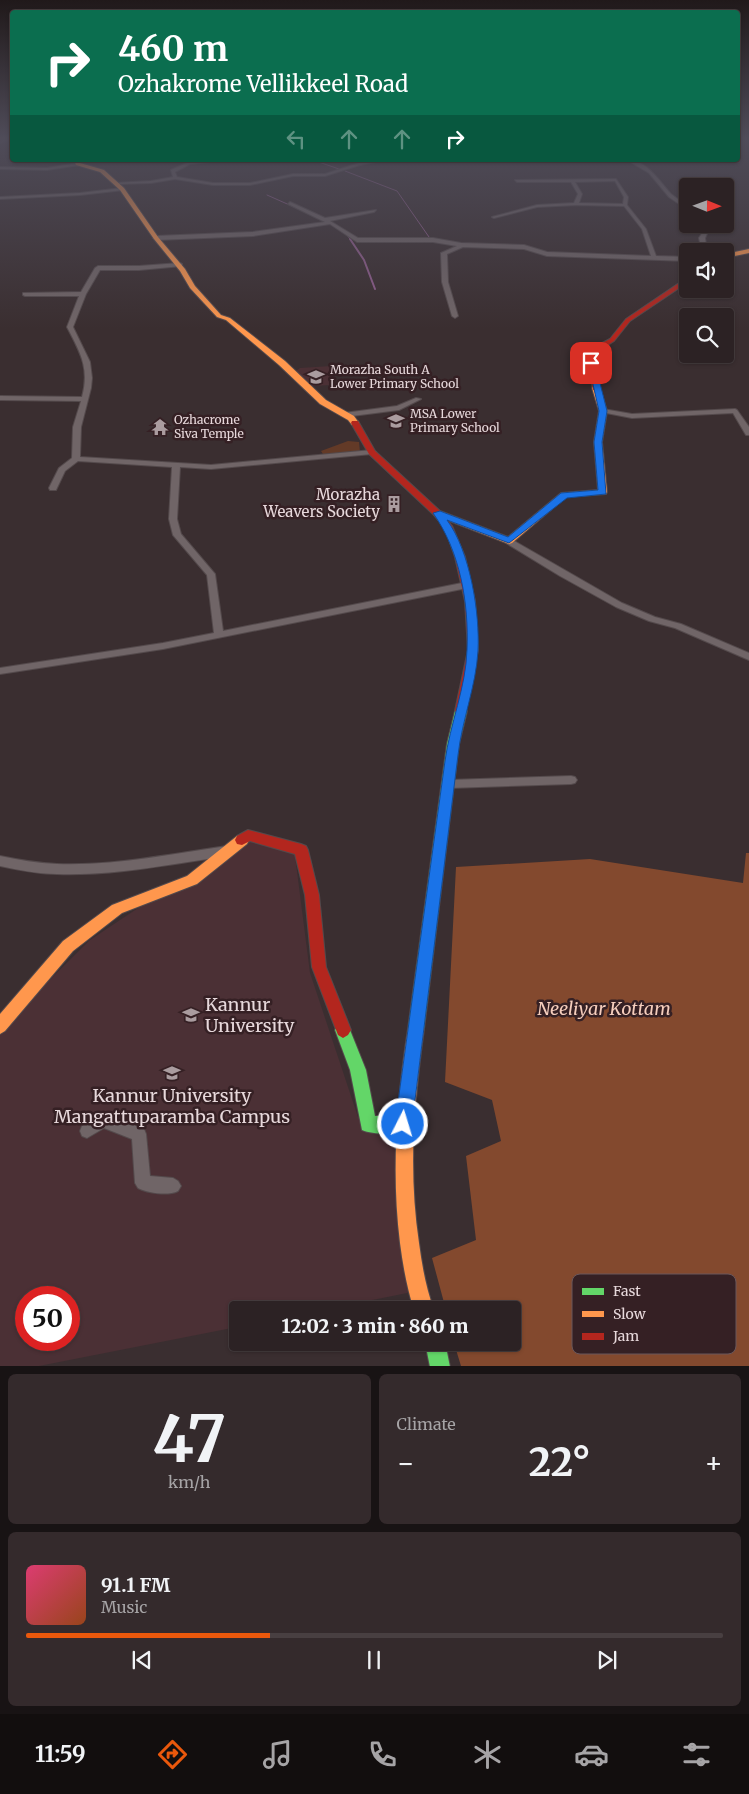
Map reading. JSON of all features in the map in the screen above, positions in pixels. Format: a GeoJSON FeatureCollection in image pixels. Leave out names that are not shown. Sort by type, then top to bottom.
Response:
{"type":"FeatureCollection","features":[{"type":"Feature","properties":{"kind":"main road"},"geometry":{"type":"LineString","coordinates":[[130,202],[156,238],[180,265],[192,287],[219,316],[228,319],[266,354],[282,363],[323,402],[351,418],[372,452],[437,513],[449,528],[460,557],[473,625],[472,650],[469,678],[453,744],[403,1124],[401,1158],[406,1224],[417,1291],[421,1301]]}},
{"type":"Feature","properties":{"kind":"main road"},"geometry":{"type":"LineString","coordinates":[[734,254],[749,251]]}},
{"type":"Feature","properties":{"kind":"main road"},"geometry":{"type":"LineString","coordinates":[[437,513],[509,540],[564,495],[603,492],[598,442],[603,411],[592,374],[590,353],[612,340],[628,320],[679,286]]}},
{"type":"Feature","properties":{"kind":"main road"},"geometry":{"type":"LineString","coordinates":[[0,1026],[68,946],[117,909],[192,880],[248,835],[301,850],[312,895],[319,967],[358,1070],[368,1124],[403,1124]]}},
{"type":"Feature","properties":{"kind":"main road"},"geometry":{"type":"LineString","coordinates":[[437,1351],[440,1366]]}},
{"type":"Feature","properties":{"kind":"street"},"geometry":{"type":"LineString","coordinates":[[625,202],[625,205],[644,228],[654,257]]}},
{"type":"Feature","properties":{"kind":"street"},"geometry":{"type":"LineString","coordinates":[[290,203],[357,240],[433,240],[461,245],[524,247],[547,254],[679,258]]}},
{"type":"Feature","properties":{"kind":"street"},"geometry":{"type":"LineString","coordinates":[[494,217],[537,206],[576,204],[625,205]]}},
{"type":"Feature","properties":{"kind":"street"},"geometry":{"type":"LineString","coordinates":[[156,238],[253,234],[327,222],[374,211]]}},
{"type":"Feature","properties":{"kind":"street"},"geometry":{"type":"LineString","coordinates":[[455,316],[445,282],[444,253],[461,245]]}},
{"type":"Feature","properties":{"kind":"street"},"geometry":{"type":"LineString","coordinates":[[76,459],[77,427],[88,388],[90,368],[70,327],[83,294],[98,268],[180,265]]}},
{"type":"Feature","properties":{"kind":"street"},"geometry":{"type":"LineString","coordinates":[[25,294],[83,294]]}},
{"type":"Feature","properties":{"kind":"street"},"geometry":{"type":"LineString","coordinates":[[0,398],[84,399]]}},
{"type":"Feature","properties":{"kind":"street"},"geometry":{"type":"LineString","coordinates":[[344,415],[399,408],[418,399]]}},
{"type":"Feature","properties":{"kind":"street"},"geometry":{"type":"LineString","coordinates":[[603,411],[632,416],[735,411],[749,433]]}},
{"type":"Feature","properties":{"kind":"street"},"geometry":{"type":"LineString","coordinates":[[53,488],[62,470],[76,459],[211,467],[372,452]]}},
{"type":"Feature","properties":{"kind":"street"},"geometry":{"type":"LineString","coordinates":[[176,465],[173,519],[176,534],[211,574],[220,633]]}},
{"type":"Feature","properties":{"kind":"street"},"geometry":{"type":"LineString","coordinates":[[509,540],[563,574],[619,605],[652,619],[678,626],[749,657]]}},
{"type":"Feature","properties":{"kind":"street"},"geometry":{"type":"LineString","coordinates":[[0,671],[163,646],[220,633],[280,624],[466,585]]}},
{"type":"Feature","properties":{"kind":"street"},"geometry":{"type":"LineString","coordinates":[[449,784],[571,780]]}},
{"type":"Feature","properties":{"kind":"street"},"geometry":{"type":"LineString","coordinates":[[0,861],[17,865],[70,871],[228,850]]}},
{"type":"Feature","properties":{"kind":"street"},"geometry":{"type":"LineString","coordinates":[[87,1131],[102,1120],[139,1134],[143,1183],[173,1186]]}},
{"type":"Feature","properties":{"kind":"shaded area","name":"Morazha South A Lower Primary School"},"geometry":{"type":"Polygon","coordinates":[[[331,366],[332,385],[311,386],[296,371],[300,368],[331,366]]]}},
{"type":"Feature","properties":{"kind":"shaded area"},"geometry":{"type":"Polygon","coordinates":[[[348,441],[359,442],[360,452],[323,454],[321,451],[348,441]]]}},
{"type":"Feature","properties":{"kind":"shaded area","name":"Kannur University Mangattuparamba Campus"},"geometry":{"type":"Polygon","coordinates":[[[248,835],[294,848],[310,973],[358,1117],[403,1124],[417,1291],[368,1301],[229,1301],[229,1329],[39,1366],[0,1366],[0,1029],[90,940],[248,835]]]}},
{"type":"Feature","properties":{"kind":"green space","name":"Neeliyar Kottam"},"geometry":{"type":"Polygon","coordinates":[[[746,853],[749,853],[749,1366],[461,1366],[456,1351],[521,1351],[521,1301],[444,1301],[432,1258],[476,1240],[466,1156],[501,1141],[492,1100],[445,1082],[456,867],[590,859],[743,883],[746,853]]]}},
{"type":"Feature","properties":{"kind":"waterway"},"geometry":{"type":"LineString","coordinates":[[282,202],[303,211]]}},
{"type":"Feature","properties":{"kind":"waterway"},"geometry":{"type":"LineString","coordinates":[[404,202],[429,237]]}},
{"type":"Feature","properties":{"kind":"waterway"},"geometry":{"type":"LineString","coordinates":[[346,234],[351,240]]}},
{"type":"Feature","properties":{"kind":"waterway"},"geometry":{"type":"LineString","coordinates":[[350,239],[364,260],[375,289]]}},
{"type":"Feature","properties":{"kind":"traffic: fast"},"geometry":{"type":"LineString","coordinates":[[416,1029],[453,744],[461,711]]}},
{"type":"Feature","properties":{"kind":"traffic: fast"},"geometry":{"type":"LineString","coordinates":[[343,1030],[358,1070],[368,1124],[403,1124]]}},
{"type":"Feature","properties":{"kind":"traffic: fast"},"geometry":{"type":"LineString","coordinates":[[437,1351],[440,1366]]}},
{"type":"Feature","properties":{"kind":"traffic: slow"},"geometry":{"type":"LineString","coordinates":[[131,202],[156,238],[183,270],[192,287],[219,316],[228,319],[282,363],[323,402],[351,418],[355,423]]}},
{"type":"Feature","properties":{"kind":"traffic: slow"},"geometry":{"type":"LineString","coordinates":[[734,254],[749,251]]}},
{"type":"Feature","properties":{"kind":"traffic: slow"},"geometry":{"type":"LineString","coordinates":[[437,513],[509,541],[564,495],[603,492],[598,442],[603,411],[596,388]]}},
{"type":"Feature","properties":{"kind":"traffic: slow"},"geometry":{"type":"LineString","coordinates":[[0,1026],[68,946],[117,909],[192,880],[242,840]]}},
{"type":"Feature","properties":{"kind":"traffic: slow"},"geometry":{"type":"LineString","coordinates":[[416,1029],[405,1111],[403,1163],[406,1217],[414,1270],[421,1301]]}},
{"type":"Feature","properties":{"kind":"traffic: jam"},"geometry":{"type":"LineString","coordinates":[[596,388],[590,353],[612,340],[628,320],[679,285]]}},
{"type":"Feature","properties":{"kind":"traffic: jam"},"geometry":{"type":"LineString","coordinates":[[355,423],[372,452],[437,513],[449,528],[460,557],[470,601],[473,650],[461,711]]}},
{"type":"Feature","properties":{"kind":"traffic: jam"},"geometry":{"type":"LineString","coordinates":[[242,840],[248,835],[301,850],[312,895],[319,967],[343,1030]]}},
{"type":"Feature","properties":{"kind":"place","name":"Morazha South A Lower Primary School"},"geometry":{"type":"Point","coordinates":[316,377]}},
{"type":"Feature","properties":{"kind":"place","name":"MSA Lower Primary School"},"geometry":{"type":"Point","coordinates":[396,421]}},
{"type":"Feature","properties":{"kind":"place","name":"Ozhacrome Siva Temple"},"geometry":{"type":"Point","coordinates":[160,427]}},
{"type":"Feature","properties":{"kind":"place","name":"Morazha Weavers Society"},"geometry":{"type":"Point","coordinates":[394,504]}},
{"type":"Feature","properties":{"kind":"place","name":"Kannur University"},"geometry":{"type":"Point","coordinates":[191,1015]}},
{"type":"Feature","properties":{"kind":"place","name":"Kannur University Mangattuparamba Campus"},"geometry":{"type":"Point","coordinates":[172,1073]}},
{"type":"Feature","properties":{"kind":"route"},"geometry":{"type":"LineString","coordinates":[[403,1124],[432,900],[442,842],[453,744],[469,678],[472,650],[473,625],[470,601],[460,557],[449,528],[437,513],[509,540],[564,495],[603,492],[598,442],[603,411],[592,374],[591,363]]}}]}
